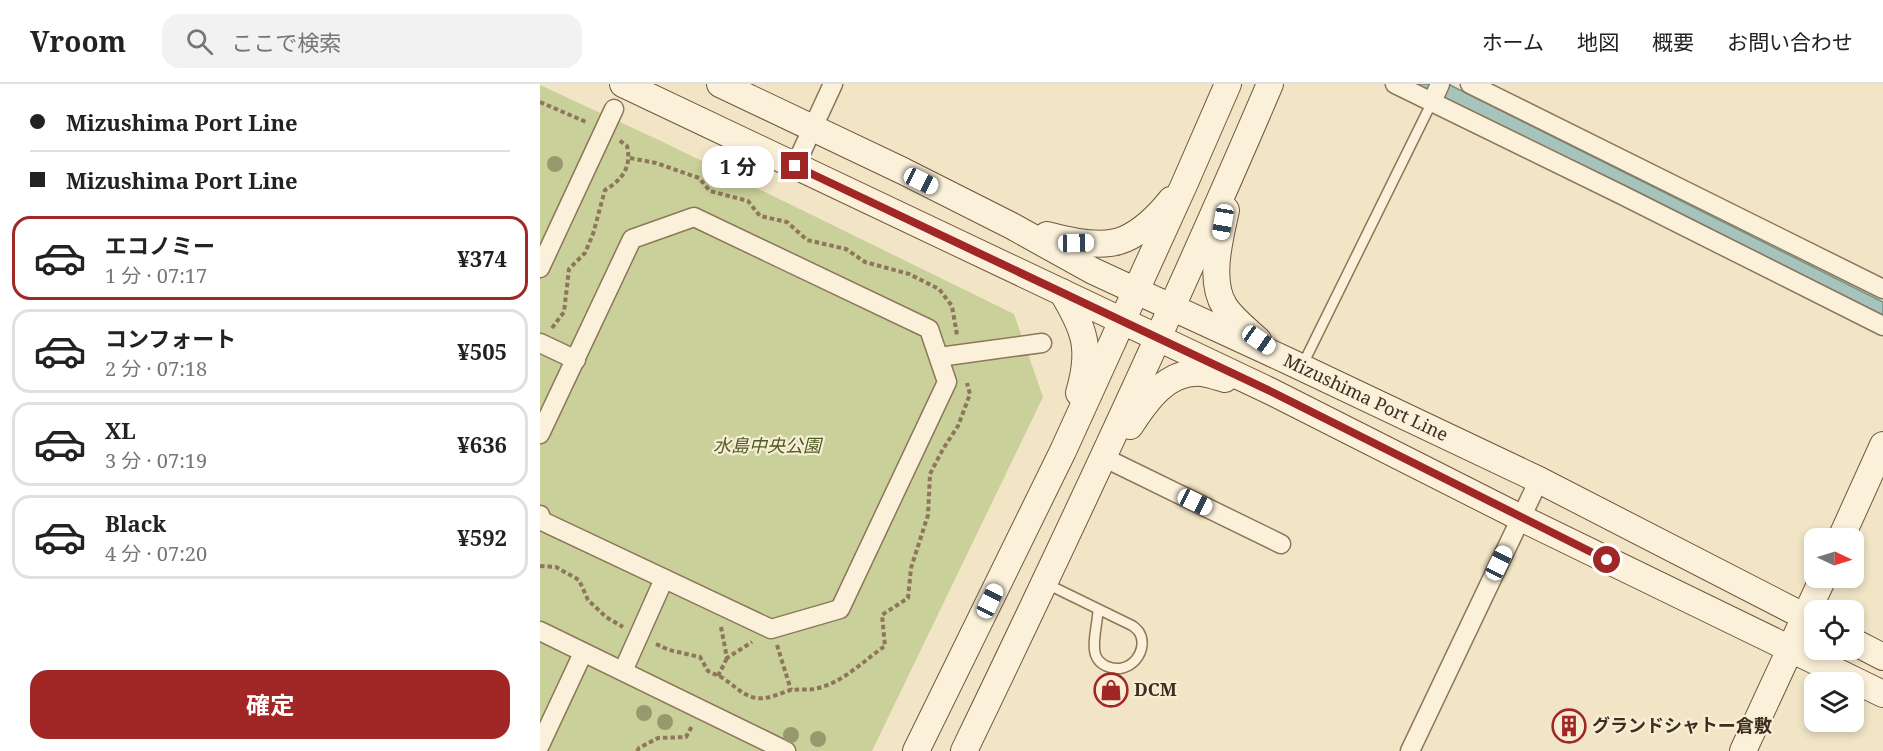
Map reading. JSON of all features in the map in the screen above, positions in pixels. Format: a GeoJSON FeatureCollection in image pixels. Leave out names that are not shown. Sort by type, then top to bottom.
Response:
{"type":"FeatureCollection","features":[{"type":"Feature","properties":{"kind":"main road","name":"Mizushima Port Line"},"geometry":{"type":"LineString","coordinates":[[623,84],[1272,392],[1521,518],[1883,694]]}},
{"type":"Feature","properties":{"kind":"main road","name":"Mizushima Port Line"},"geometry":{"type":"LineString","coordinates":[[720,84],[1012,226],[1093,271],[1539,480],[1804,617]]}},
{"type":"Feature","properties":{"kind":"main road"},"geometry":{"type":"LineString","coordinates":[[916,751],[1063,451],[1228,84]]}},
{"type":"Feature","properties":{"kind":"main road"},"geometry":{"type":"LineString","coordinates":[[964,751],[1103,464],[1270,84]]}},
{"type":"Feature","properties":{"kind":"main road"},"geometry":{"type":"LineString","coordinates":[[1236,163],[1218,252],[1216,276],[1218,288],[1224,306],[1235,318],[1259,340],[1294,364]]}},
{"type":"Feature","properties":{"kind":"main road"},"geometry":{"type":"LineString","coordinates":[[1012,226],[1076,243],[1110,243],[1122,240],[1145,226],[1164,209],[1184,185]]}},
{"type":"Feature","properties":{"kind":"main road"},"geometry":{"type":"LineString","coordinates":[[1062,292],[1078,320],[1086,351],[1082,385],[1063,451]]}},
{"type":"Feature","properties":{"kind":"main road"},"geometry":{"type":"LineString","coordinates":[[1103,464],[1144,404],[1162,386],[1184,374],[1204,373],[1272,392]]}},
{"type":"Feature","properties":{"kind":"main road"},"geometry":{"type":"LineString","coordinates":[[1845,528],[1883,445]]}},
{"type":"Feature","properties":{"kind":"main road"},"geometry":{"type":"LineString","coordinates":[[1743,751],[1790,650],[1804,629]]}},
{"type":"Feature","properties":{"kind":"main road"},"geometry":{"type":"LineString","coordinates":[[1864,647],[1883,657]]}},
{"type":"Feature","properties":{"kind":"street"},"geometry":{"type":"LineString","coordinates":[[795,166],[833,84]]}},
{"type":"Feature","properties":{"kind":"street"},"geometry":{"type":"LineString","coordinates":[[1395,84],[1436,93],[1627,180],[1883,289]]}},
{"type":"Feature","properties":{"kind":"street"},"geometry":{"type":"LineString","coordinates":[[1470,84],[1627,180],[1883,326]]}},
{"type":"Feature","properties":{"kind":"street"},"geometry":{"type":"LineString","coordinates":[[540,268],[614,109]]}},
{"type":"Feature","properties":{"kind":"street"},"geometry":{"type":"LineString","coordinates":[[540,434],[632,239],[694,217],[929,329],[947,382],[840,609],[771,629],[542,521],[540,515]]}},
{"type":"Feature","properties":{"kind":"street"},"geometry":{"type":"LineString","coordinates":[[939,357],[1042,343]]}},
{"type":"Feature","properties":{"kind":"street"},"geometry":{"type":"LineString","coordinates":[[541,344],[576,360]]}},
{"type":"Feature","properties":{"kind":"street"},"geometry":{"type":"LineString","coordinates":[[1103,464],[1281,544]]}},
{"type":"Feature","properties":{"kind":"street"},"geometry":{"type":"LineString","coordinates":[[1410,751],[1539,480]]}},
{"type":"Feature","properties":{"kind":"street"},"geometry":{"type":"LineString","coordinates":[[622,671],[664,579]]}},
{"type":"Feature","properties":{"kind":"street"},"geometry":{"type":"LineString","coordinates":[[540,631],[786,751]]}},
{"type":"Feature","properties":{"kind":"street"},"geometry":{"type":"LineString","coordinates":[[540,745],[583,653]]}},
{"type":"Feature","properties":{"kind":"lane"},"geometry":{"type":"LineString","coordinates":[[1294,364],[1436,93]]}},
{"type":"Feature","properties":{"kind":"lane"},"geometry":{"type":"LineString","coordinates":[[1045,583],[1098,609],[1132,626],[1140,634],[1141,646],[1137,658],[1130,666],[1120,670],[1109,667],[1100,662],[1096,656],[1094,647],[1098,609]]}},
{"type":"Feature","properties":{"kind":"path"},"geometry":{"type":"LineString","coordinates":[[540,102],[604,130],[627,146],[630,158],[620,181],[605,190],[593,234],[585,253],[569,268],[564,312],[541,344]]}},
{"type":"Feature","properties":{"kind":"path"},"geometry":{"type":"LineString","coordinates":[[540,566],[556,567],[579,580],[588,600],[606,617],[669,651],[700,657],[708,671],[741,693],[757,698],[771,697],[791,690],[816,688],[832,683],[850,673],[885,646],[882,615],[908,598],[911,568],[928,515],[930,474],[958,426],[970,394],[952,306],[939,289],[909,274],[865,262],[846,249],[807,240],[787,222],[760,216],[748,201],[710,191],[699,178],[656,163],[630,158]]}},
{"type":"Feature","properties":{"kind":"path"},"geometry":{"type":"LineString","coordinates":[[716,603],[727,658]]}},
{"type":"Feature","properties":{"kind":"path"},"geometry":{"type":"LineString","coordinates":[[718,676],[727,658],[771,629],[791,690]]}},
{"type":"Feature","properties":{"kind":"path"},"geometry":{"type":"LineString","coordinates":[[637,751],[658,738],[686,737],[700,709]]}},
{"type":"Feature","properties":{"kind":"green space","name":"水島中央公園"},"geometry":{"type":"Polygon","coordinates":[[[540,85],[663,142],[1014,314],[1043,397],[872,751],[540,751],[540,85]]]}},
{"type":"Feature","properties":{"kind":"water"},"geometry":{"type":"Polygon","coordinates":[[[1417,84],[1448,84],[1883,302],[1883,315],[1634,190],[1417,84]]]}},
{"type":"Feature","properties":{"kind":"place","name":"DCM"},"geometry":{"type":"Point","coordinates":[1111,690]}},
{"type":"Feature","properties":{"kind":"place","name":"グランドシャトー倉敷"},"geometry":{"type":"Point","coordinates":[1569,726]}},
{"type":"Feature","properties":{"kind":"route"},"geometry":{"type":"LineString","coordinates":[[795,166],[1272,392],[1607,560]]}}]}
